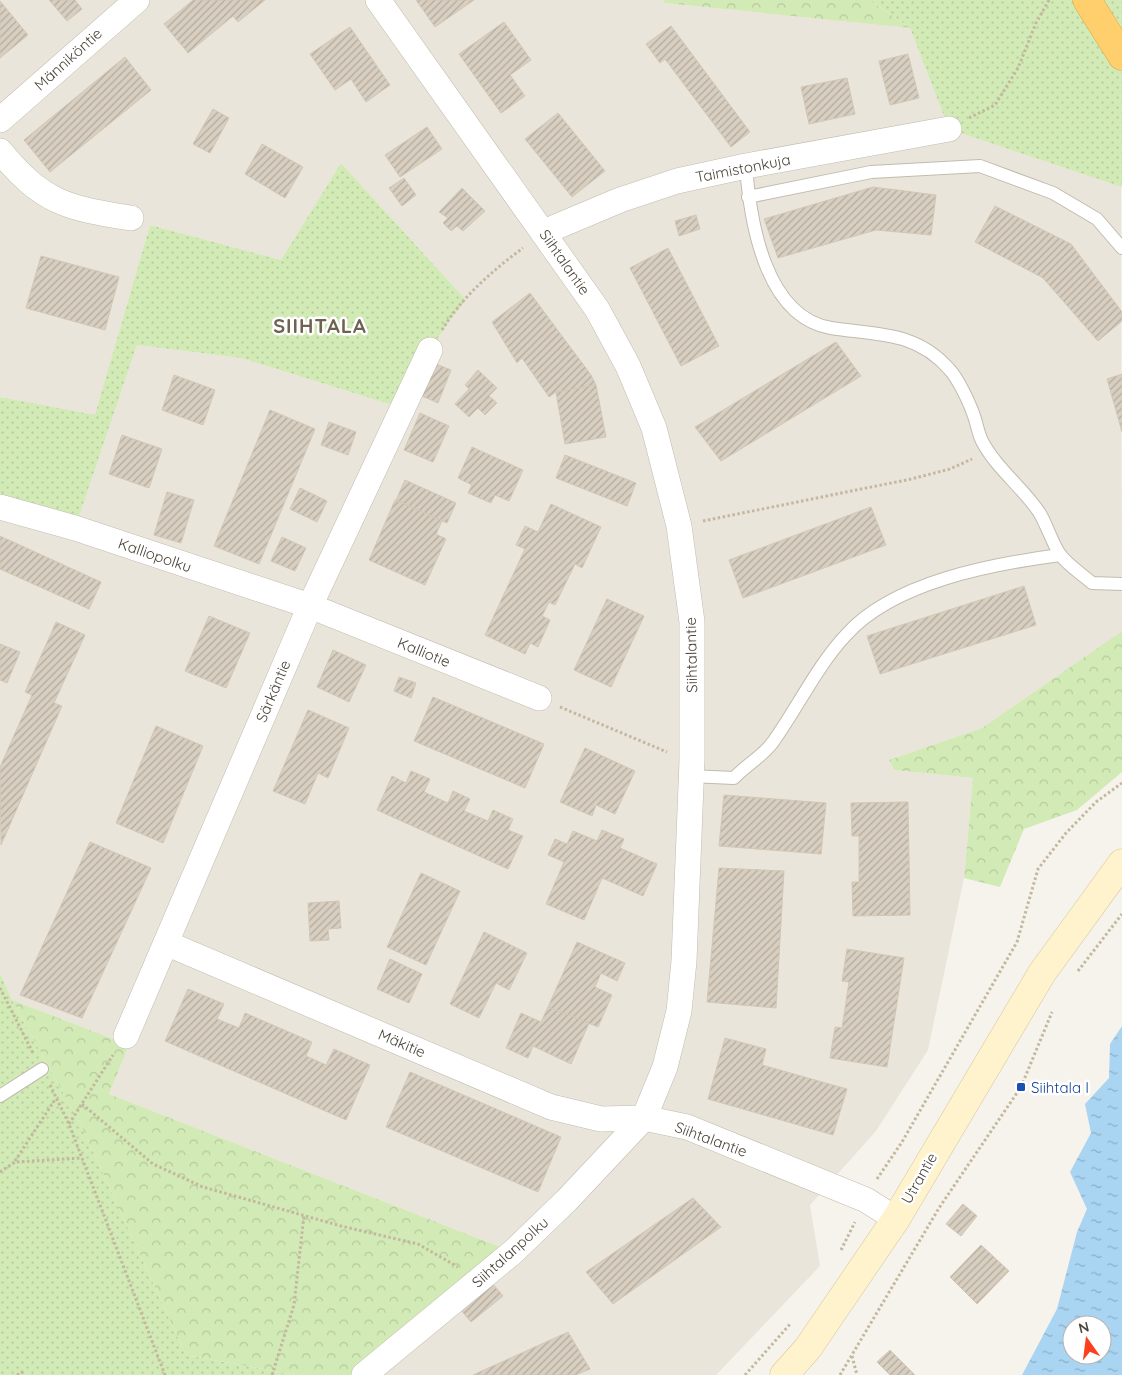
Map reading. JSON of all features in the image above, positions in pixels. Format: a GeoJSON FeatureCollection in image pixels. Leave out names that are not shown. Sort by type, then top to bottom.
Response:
{"type":"FeatureCollection","features":[{"type":"Feature","properties":{"kind":"highway"},"geometry":{"type":"LineString","coordinates":[[1087,0],[1122,56]]}},
{"type":"Feature","properties":{"kind":"main road","name":"Utrantie"},"geometry":{"type":"LineString","coordinates":[[784,1375],[808,1348],[896,1219],[1042,973],[1122,863]]}},
{"type":"Feature","properties":{"kind":"main road","name":"Utrantie"},"geometry":{"type":"LineString","coordinates":[[1042,973],[1122,888]]}},
{"type":"Feature","properties":{"kind":"street","name":"Männiköntie"},"geometry":{"type":"LineString","coordinates":[[0,120],[137,0]]}},
{"type":"Feature","properties":{"kind":"street","name":"Siihtalantie"},"geometry":{"type":"LineString","coordinates":[[378,0],[597,309],[628,366],[654,428],[679,526],[692,622],[691,768],[684,961],[679,1012],[666,1067],[644,1118],[687,1127],[866,1200],[896,1219]]}},
{"type":"Feature","properties":{"kind":"street","name":"Taimistonkuja"},"geometry":{"type":"LineString","coordinates":[[544,232],[620,200],[677,181],[746,166],[949,130]]}},
{"type":"Feature","properties":{"kind":"street"},"geometry":{"type":"LineString","coordinates":[[0,151],[39,191],[65,205],[131,218]]}},
{"type":"Feature","properties":{"kind":"street","name":"Särkäntie"},"geometry":{"type":"LineString","coordinates":[[126,1036],[310,606],[430,350]]}},
{"type":"Feature","properties":{"kind":"street","name":"Kalliopolku"},"geometry":{"type":"LineString","coordinates":[[0,507],[75,528],[310,606]]}},
{"type":"Feature","properties":{"kind":"street","name":"Kalliotie"},"geometry":{"type":"LineString","coordinates":[[310,606],[539,698]]}},
{"type":"Feature","properties":{"kind":"street","name":"Mäkitie"},"geometry":{"type":"LineString","coordinates":[[166,943],[551,1107],[601,1119],[644,1118]]}},
{"type":"Feature","properties":{"kind":"street","name":"Siihtalanpolku"},"geometry":{"type":"LineString","coordinates":[[364,1375],[513,1252],[567,1200],[644,1118]]}},
{"type":"Feature","properties":{"kind":"lane"},"geometry":{"type":"LineString","coordinates":[[746,166],[748,198],[758,243],[775,284],[790,307],[812,322],[830,328],[891,335],[920,344],[950,369],[974,414],[981,439],[988,452],[1039,513],[1060,554],[1092,583],[1122,584]]}},
{"type":"Feature","properties":{"kind":"lane"},"geometry":{"type":"LineString","coordinates":[[748,198],[871,172],[980,166],[1053,193],[1097,219],[1122,248]]}},
{"type":"Feature","properties":{"kind":"lane"},"geometry":{"type":"LineString","coordinates":[[691,768],[734,778],[744,767],[772,744],[846,634],[889,600],[942,581],[1006,562],[1060,554]]}},
{"type":"Feature","properties":{"kind":"lane"},"geometry":{"type":"LineString","coordinates":[[0,1096],[42,1069]]}},
{"type":"Feature","properties":{"kind":"path"},"geometry":{"type":"LineString","coordinates":[[949,130],[994,105],[1018,68],[1036,22],[1049,0]]}},
{"type":"Feature","properties":{"kind":"path"},"geometry":{"type":"LineString","coordinates":[[430,350],[448,320],[466,300],[501,264],[544,232]]}},
{"type":"Feature","properties":{"kind":"path"},"geometry":{"type":"LineString","coordinates":[[679,526],[910,479],[950,469],[988,452]]}},
{"type":"Feature","properties":{"kind":"path"},"geometry":{"type":"LineString","coordinates":[[539,698],[658,748],[691,768]]}},
{"type":"Feature","properties":{"kind":"path"},"geometry":{"type":"LineString","coordinates":[[837,1258],[875,1182],[902,1142],[1017,942],[1038,869],[1066,833],[1096,802],[1122,783]]}},
{"type":"Feature","properties":{"kind":"path"},"geometry":{"type":"LineString","coordinates":[[1074,976],[1122,914]]}},
{"type":"Feature","properties":{"kind":"path"},"geometry":{"type":"LineString","coordinates":[[0,988],[69,1124],[165,1375]]}},
{"type":"Feature","properties":{"kind":"path"},"geometry":{"type":"LineString","coordinates":[[840,1375],[939,1208],[1021,1086],[1053,1008]]}},
{"type":"Feature","properties":{"kind":"path"},"geometry":{"type":"LineString","coordinates":[[69,1124],[126,1036]]}},
{"type":"Feature","properties":{"kind":"path"},"geometry":{"type":"LineString","coordinates":[[0,1172],[15,1162],[56,1098]]}},
{"type":"Feature","properties":{"kind":"path"},"geometry":{"type":"LineString","coordinates":[[82,1104],[153,1164],[203,1188],[418,1244],[480,1280]]}},
{"type":"Feature","properties":{"kind":"path"},"geometry":{"type":"LineString","coordinates":[[15,1162],[82,1158]]}},
{"type":"Feature","properties":{"kind":"path"},"geometry":{"type":"LineString","coordinates":[[272,1375],[294,1305],[304,1215]]}},
{"type":"Feature","properties":{"kind":"path"},"geometry":{"type":"LineString","coordinates":[[745,1375],[796,1318]]}},
{"type":"Feature","properties":{"kind":"path"},"geometry":{"type":"LineString","coordinates":[[852,1356],[857,1375]]}},
{"type":"Feature","properties":{"kind":"path"},"geometry":{"type":"LineString","coordinates":[[17,1375],[22,1372],[23,1375]]}},
{"type":"Feature","properties":{"kind":"shaded area"},"geometry":{"type":"Polygon","coordinates":[[[0,0],[663,0],[666,3],[910,28],[949,129],[1121,186],[1122,631],[982,728],[889,760],[894,770],[973,778],[964,878],[928,1050],[876,1131],[810,1205],[820,1266],[716,1375],[364,1375],[513,1252],[109,1094],[129,1045],[12,1000],[0,973],[0,507],[75,527],[137,345],[241,358],[402,408],[430,350],[448,320],[466,300],[341,163],[281,260],[150,225],[95,416],[0,397],[0,0]]]}},
{"type":"Feature","properties":{"kind":"green space"},"geometry":{"type":"Polygon","coordinates":[[[663,0],[869,0],[910,28],[665,3],[663,0]]]}},
{"type":"Feature","properties":{"kind":"green space"},"geometry":{"type":"Polygon","coordinates":[[[869,0],[1122,0],[1122,187],[949,129],[910,28],[869,0]]]}},
{"type":"Feature","properties":{"kind":"green space"},"geometry":{"type":"Polygon","coordinates":[[[341,163],[466,300],[438,338],[402,408],[241,358],[137,345],[75,528],[0,507],[0,397],[95,415],[150,225],[281,260],[341,163]]]}},
{"type":"Feature","properties":{"kind":"green space"},"geometry":{"type":"Polygon","coordinates":[[[1122,631],[1122,772],[1077,810],[1024,829],[1000,887],[964,878],[973,778],[894,770],[889,760],[982,728],[1122,631]]]}},
{"type":"Feature","properties":{"kind":"green space"},"geometry":{"type":"Polygon","coordinates":[[[0,973],[12,1000],[82,1127],[186,1355],[296,1375],[0,1375],[0,973]]]}},
{"type":"Feature","properties":{"kind":"green space"},"geometry":{"type":"Polygon","coordinates":[[[12,1000],[129,1045],[109,1094],[513,1252],[364,1375],[296,1375],[186,1355],[82,1127],[12,1000]]]}},
{"type":"Feature","properties":{"kind":"water"},"geometry":{"type":"Polygon","coordinates":[[[1122,1026],[1122,1375],[1022,1375],[1057,1309],[1077,1232],[1087,1209],[1070,1172],[1091,1133],[1085,1104],[1109,1078],[1110,1044],[1122,1026]]]}},
{"type":"Feature","properties":{"kind":"building"},"geometry":{"type":"Polygon","coordinates":[[[49,0],[75,0],[82,9],[67,21],[49,0]]]}},
{"type":"Feature","properties":{"kind":"building"},"geometry":{"type":"Polygon","coordinates":[[[193,0],[265,0],[238,22],[233,16],[188,53],[164,24],[193,0]]]}},
{"type":"Feature","properties":{"kind":"building"},"geometry":{"type":"Polygon","coordinates":[[[416,0],[474,0],[435,27],[416,0]]]}},
{"type":"Feature","properties":{"kind":"building"},"geometry":{"type":"Polygon","coordinates":[[[0,1],[28,35],[0,58],[0,1]]]}},
{"type":"Feature","properties":{"kind":"building"},"geometry":{"type":"Polygon","coordinates":[[[504,22],[531,60],[510,75],[525,96],[501,113],[459,54],[504,22]]]}},
{"type":"Feature","properties":{"kind":"building"},"geometry":{"type":"Polygon","coordinates":[[[671,26],[750,132],[731,147],[665,59],[660,63],[646,44],[671,26]]]}},
{"type":"Feature","properties":{"kind":"building"},"geometry":{"type":"Polygon","coordinates":[[[350,27],[390,85],[366,102],[351,79],[335,90],[310,54],[350,27]]]}},
{"type":"Feature","properties":{"kind":"building"},"geometry":{"type":"Polygon","coordinates":[[[908,54],[919,98],[890,105],[879,61],[908,54]]]}},
{"type":"Feature","properties":{"kind":"building"},"geometry":{"type":"Polygon","coordinates":[[[125,57],[151,90],[50,172],[24,140],[125,57]]]}},
{"type":"Feature","properties":{"kind":"building"},"geometry":{"type":"Polygon","coordinates":[[[847,78],[855,114],[809,124],[801,87],[847,78]]]}},
{"type":"Feature","properties":{"kind":"building"},"geometry":{"type":"Polygon","coordinates":[[[213,109],[229,118],[210,153],[193,144],[213,109]]]}},
{"type":"Feature","properties":{"kind":"building"},"geometry":{"type":"Polygon","coordinates":[[[558,113],[605,171],[572,197],[525,139],[558,113]]]}},
{"type":"Feature","properties":{"kind":"building"},"geometry":{"type":"Polygon","coordinates":[[[427,127],[442,149],[400,177],[385,155],[427,127]]]}},
{"type":"Feature","properties":{"kind":"building"},"geometry":{"type":"Polygon","coordinates":[[[262,144],[303,167],[285,198],[245,174],[262,144]]]}},
{"type":"Feature","properties":{"kind":"building"},"geometry":{"type":"Polygon","coordinates":[[[404,178],[416,195],[402,206],[389,188],[404,178]]]}},
{"type":"Feature","properties":{"kind":"building"},"geometry":{"type":"Polygon","coordinates":[[[873,187],[936,195],[931,235],[876,230],[778,258],[764,219],[873,187]]]}},
{"type":"Feature","properties":{"kind":"building"},"geometry":{"type":"Polygon","coordinates":[[[462,188],[485,211],[463,231],[457,226],[451,231],[443,223],[448,218],[439,212],[462,188]]]}},
{"type":"Feature","properties":{"kind":"building"},"geometry":{"type":"Polygon","coordinates":[[[995,206],[1071,244],[1122,312],[1122,321],[1098,341],[1043,278],[975,242],[995,206]]]}},
{"type":"Feature","properties":{"kind":"building"},"geometry":{"type":"Polygon","coordinates":[[[696,215],[700,229],[679,236],[675,221],[696,215]]]}},
{"type":"Feature","properties":{"kind":"building"},"geometry":{"type":"Polygon","coordinates":[[[668,248],[719,346],[681,366],[630,268],[668,248]]]}},
{"type":"Feature","properties":{"kind":"building"},"geometry":{"type":"Polygon","coordinates":[[[41,256],[119,277],[105,330],[26,308],[41,256]]]}},
{"type":"Feature","properties":{"kind":"building"},"geometry":{"type":"Polygon","coordinates":[[[530,293],[591,375],[596,385],[556,392],[549,397],[522,358],[517,363],[492,322],[530,293]]]}},
{"type":"Feature","properties":{"kind":"building"},"geometry":{"type":"Polygon","coordinates":[[[836,342],[861,376],[721,461],[695,427],[836,342]]]}},
{"type":"Feature","properties":{"kind":"building"},"geometry":{"type":"Polygon","coordinates":[[[436,364],[451,370],[438,403],[422,396],[436,364]]]}},
{"type":"Feature","properties":{"kind":"building"},"geometry":{"type":"Polygon","coordinates":[[[478,370],[497,388],[489,396],[497,403],[485,415],[478,408],[469,417],[455,404],[469,389],[465,385],[478,370]]]}},
{"type":"Feature","properties":{"kind":"building"},"geometry":{"type":"Polygon","coordinates":[[[1122,374],[1122,432],[1107,379],[1122,374]]]}},
{"type":"Feature","properties":{"kind":"building"},"geometry":{"type":"Polygon","coordinates":[[[174,375],[215,390],[203,425],[162,410],[174,375]]]}},
{"type":"Feature","properties":{"kind":"building"},"geometry":{"type":"Polygon","coordinates":[[[596,385],[606,437],[565,444],[556,392],[596,385]]]}},
{"type":"Feature","properties":{"kind":"building"},"geometry":{"type":"Polygon","coordinates":[[[270,410],[315,429],[259,564],[214,546],[270,410]]]}},
{"type":"Feature","properties":{"kind":"building"},"geometry":{"type":"Polygon","coordinates":[[[420,413],[449,426],[433,462],[404,450],[420,413]]]}},
{"type":"Feature","properties":{"kind":"building"},"geometry":{"type":"Polygon","coordinates":[[[329,422],[356,432],[348,455],[321,445],[329,422]]]}},
{"type":"Feature","properties":{"kind":"building"},"geometry":{"type":"Polygon","coordinates":[[[122,435],[162,449],[149,488],[109,474],[122,435]]]}},
{"type":"Feature","properties":{"kind":"building"},"geometry":{"type":"Polygon","coordinates":[[[472,447],[523,470],[509,501],[495,495],[491,503],[468,493],[472,485],[458,478],[472,447]]]}},
{"type":"Feature","properties":{"kind":"building"},"geometry":{"type":"Polygon","coordinates":[[[565,455],[636,483],[627,506],[556,478],[565,455]]]}},
{"type":"Feature","properties":{"kind":"building"},"geometry":{"type":"Polygon","coordinates":[[[405,480],[456,503],[447,523],[396,500],[405,480]]]}},
{"type":"Feature","properties":{"kind":"building"},"geometry":{"type":"Polygon","coordinates":[[[300,488],[327,501],[317,522],[290,509],[300,488]]]}},
{"type":"Feature","properties":{"kind":"building"},"geometry":{"type":"Polygon","coordinates":[[[167,492],[194,500],[181,543],[154,535],[167,492]]]}},
{"type":"Feature","properties":{"kind":"building"},"geometry":{"type":"Polygon","coordinates":[[[395,500],[442,521],[436,534],[446,539],[425,585],[369,560],[395,500]]]}},
{"type":"Feature","properties":{"kind":"building"},"geometry":{"type":"Polygon","coordinates":[[[551,504],[601,527],[582,568],[575,564],[555,605],[549,602],[542,616],[550,620],[538,647],[530,643],[525,654],[485,635],[525,549],[516,545],[525,526],[538,532],[551,504]]]}},
{"type":"Feature","properties":{"kind":"building"},"geometry":{"type":"Polygon","coordinates":[[[871,507],[886,545],[743,598],[729,560],[871,507]]]}},
{"type":"Feature","properties":{"kind":"building"},"geometry":{"type":"Polygon","coordinates":[[[0,536],[101,582],[89,609],[0,569],[0,536]]]}},
{"type":"Feature","properties":{"kind":"building"},"geometry":{"type":"Polygon","coordinates":[[[282,537],[306,548],[295,571],[271,561],[282,537]]]}},
{"type":"Feature","properties":{"kind":"building"},"geometry":{"type":"Polygon","coordinates":[[[1024,586],[1036,625],[880,674],[867,636],[1024,586]]]}},
{"type":"Feature","properties":{"kind":"building"},"geometry":{"type":"Polygon","coordinates":[[[607,599],[644,616],[611,687],[574,670],[607,599]]]}},
{"type":"Feature","properties":{"kind":"building"},"geometry":{"type":"Polygon","coordinates":[[[209,616],[250,633],[226,688],[185,671],[209,616]]]}},
{"type":"Feature","properties":{"kind":"building"},"geometry":{"type":"Polygon","coordinates":[[[56,622],[85,635],[54,703],[62,706],[1,845],[0,767],[32,695],[25,692],[56,622]]]}},
{"type":"Feature","properties":{"kind":"building"},"geometry":{"type":"Polygon","coordinates":[[[0,644],[20,652],[7,683],[0,680],[0,644]]]}},
{"type":"Feature","properties":{"kind":"building"},"geometry":{"type":"Polygon","coordinates":[[[333,650],[366,665],[349,702],[317,687],[333,650]]]}},
{"type":"Feature","properties":{"kind":"building"},"geometry":{"type":"Polygon","coordinates":[[[399,677],[416,683],[411,698],[394,691],[399,677]]]}},
{"type":"Feature","properties":{"kind":"building"},"geometry":{"type":"Polygon","coordinates":[[[433,697],[544,744],[525,788],[414,741],[433,697]]]}},
{"type":"Feature","properties":{"kind":"building"},"geometry":{"type":"Polygon","coordinates":[[[308,710],[349,728],[328,778],[318,773],[305,804],[273,791],[308,710]]]}},
{"type":"Feature","properties":{"kind":"building"},"geometry":{"type":"Polygon","coordinates":[[[156,726],[203,746],[163,843],[116,823],[156,726]]]}},
{"type":"Feature","properties":{"kind":"building"},"geometry":{"type":"Polygon","coordinates":[[[585,748],[635,771],[615,814],[596,805],[592,816],[560,802],[585,748]]]}},
{"type":"Feature","properties":{"kind":"building"},"geometry":{"type":"Polygon","coordinates":[[[411,771],[430,779],[424,792],[448,803],[453,791],[470,799],[464,811],[488,821],[493,810],[513,819],[508,830],[523,836],[508,869],[377,810],[392,776],[406,783],[411,771]]]}},
{"type":"Feature","properties":{"kind":"building"},"geometry":{"type":"Polygon","coordinates":[[[724,795],[826,803],[821,854],[719,846],[724,795]]]}},
{"type":"Feature","properties":{"kind":"building"},"geometry":{"type":"Polygon","coordinates":[[[908,802],[910,915],[853,916],[852,882],[859,882],[859,836],[852,836],[851,803],[908,802]]]}},
{"type":"Feature","properties":{"kind":"building"},"geometry":{"type":"Polygon","coordinates":[[[602,830],[624,839],[620,848],[657,864],[643,896],[602,878],[584,920],[546,904],[564,862],[548,855],[555,839],[567,844],[573,831],[597,841],[602,830]]]}},
{"type":"Feature","properties":{"kind":"building"},"geometry":{"type":"Polygon","coordinates":[[[90,842],[151,868],[82,1018],[20,995],[90,842]]]}},
{"type":"Feature","properties":{"kind":"building"},"geometry":{"type":"Polygon","coordinates":[[[719,868],[784,871],[776,1008],[707,1002],[719,868]]]}},
{"type":"Feature","properties":{"kind":"building"},"geometry":{"type":"Polygon","coordinates":[[[421,873],[460,891],[426,965],[387,947],[421,873]]]}},
{"type":"Feature","properties":{"kind":"building"},"geometry":{"type":"Polygon","coordinates":[[[339,901],[341,928],[328,929],[329,940],[310,941],[308,903],[339,901]]]}},
{"type":"Feature","properties":{"kind":"building"},"geometry":{"type":"Polygon","coordinates":[[[484,932],[527,953],[509,990],[496,983],[479,1018],[450,1004],[484,932]]]}},
{"type":"Feature","properties":{"kind":"building"},"geometry":{"type":"Polygon","coordinates":[[[577,942],[625,963],[617,981],[601,973],[595,987],[612,995],[598,1027],[548,1007],[577,942]]]}},
{"type":"Feature","properties":{"kind":"building"},"geometry":{"type":"Polygon","coordinates":[[[847,949],[904,958],[887,1067],[830,1058],[835,1027],[842,1028],[849,982],[842,981],[847,949]]]}},
{"type":"Feature","properties":{"kind":"building"},"geometry":{"type":"Polygon","coordinates":[[[390,959],[422,974],[409,1003],[377,989],[390,959]]]}},
{"type":"Feature","properties":{"kind":"building"},"geometry":{"type":"Polygon","coordinates":[[[188,989],[224,1004],[217,1019],[239,1028],[245,1013],[312,1042],[306,1056],[326,1065],[334,1049],[370,1065],[346,1120],[165,1041],[188,989]]]}},
{"type":"Feature","properties":{"kind":"building"},"geometry":{"type":"Polygon","coordinates":[[[548,1007],[589,1023],[571,1064],[533,1046],[528,1058],[506,1048],[521,1013],[541,1022],[548,1007]]]}},
{"type":"Feature","properties":{"kind":"building"},"geometry":{"type":"Polygon","coordinates":[[[725,1038],[766,1049],[762,1065],[847,1089],[833,1135],[708,1099],[725,1038]]]}},
{"type":"Feature","properties":{"kind":"building"},"geometry":{"type":"Polygon","coordinates":[[[410,1072],[561,1137],[538,1192],[386,1127],[410,1072]]]}},
{"type":"Feature","properties":{"kind":"building"},"geometry":{"type":"Polygon","coordinates":[[[693,1198],[721,1227],[613,1304],[586,1272],[693,1198]]]}},
{"type":"Feature","properties":{"kind":"building"},"geometry":{"type":"Polygon","coordinates":[[[963,1204],[977,1216],[961,1236],[946,1224],[963,1204]]]}},
{"type":"Feature","properties":{"kind":"building"},"geometry":{"type":"Polygon","coordinates":[[[981,1245],[1009,1271],[977,1304],[950,1277],[981,1245]]]}},
{"type":"Feature","properties":{"kind":"building"},"geometry":{"type":"Polygon","coordinates":[[[492,1283],[503,1296],[471,1322],[460,1309],[492,1283]]]}},
{"type":"Feature","properties":{"kind":"building"},"geometry":{"type":"Polygon","coordinates":[[[568,1332],[590,1369],[576,1375],[473,1375],[568,1332]]]}},
{"type":"Feature","properties":{"kind":"building"},"geometry":{"type":"Polygon","coordinates":[[[890,1350],[915,1375],[890,1375],[877,1362],[890,1350]]]}},
{"type":"Feature","properties":{"kind":"place","name":"Siihtala I"},"geometry":{"type":"Point","coordinates":[1021,1087]}},
{"type":"Feature","properties":{"kind":"district","name":"SIIHTALA"},"geometry":{"type":"Point","coordinates":[320,325]}}]}
